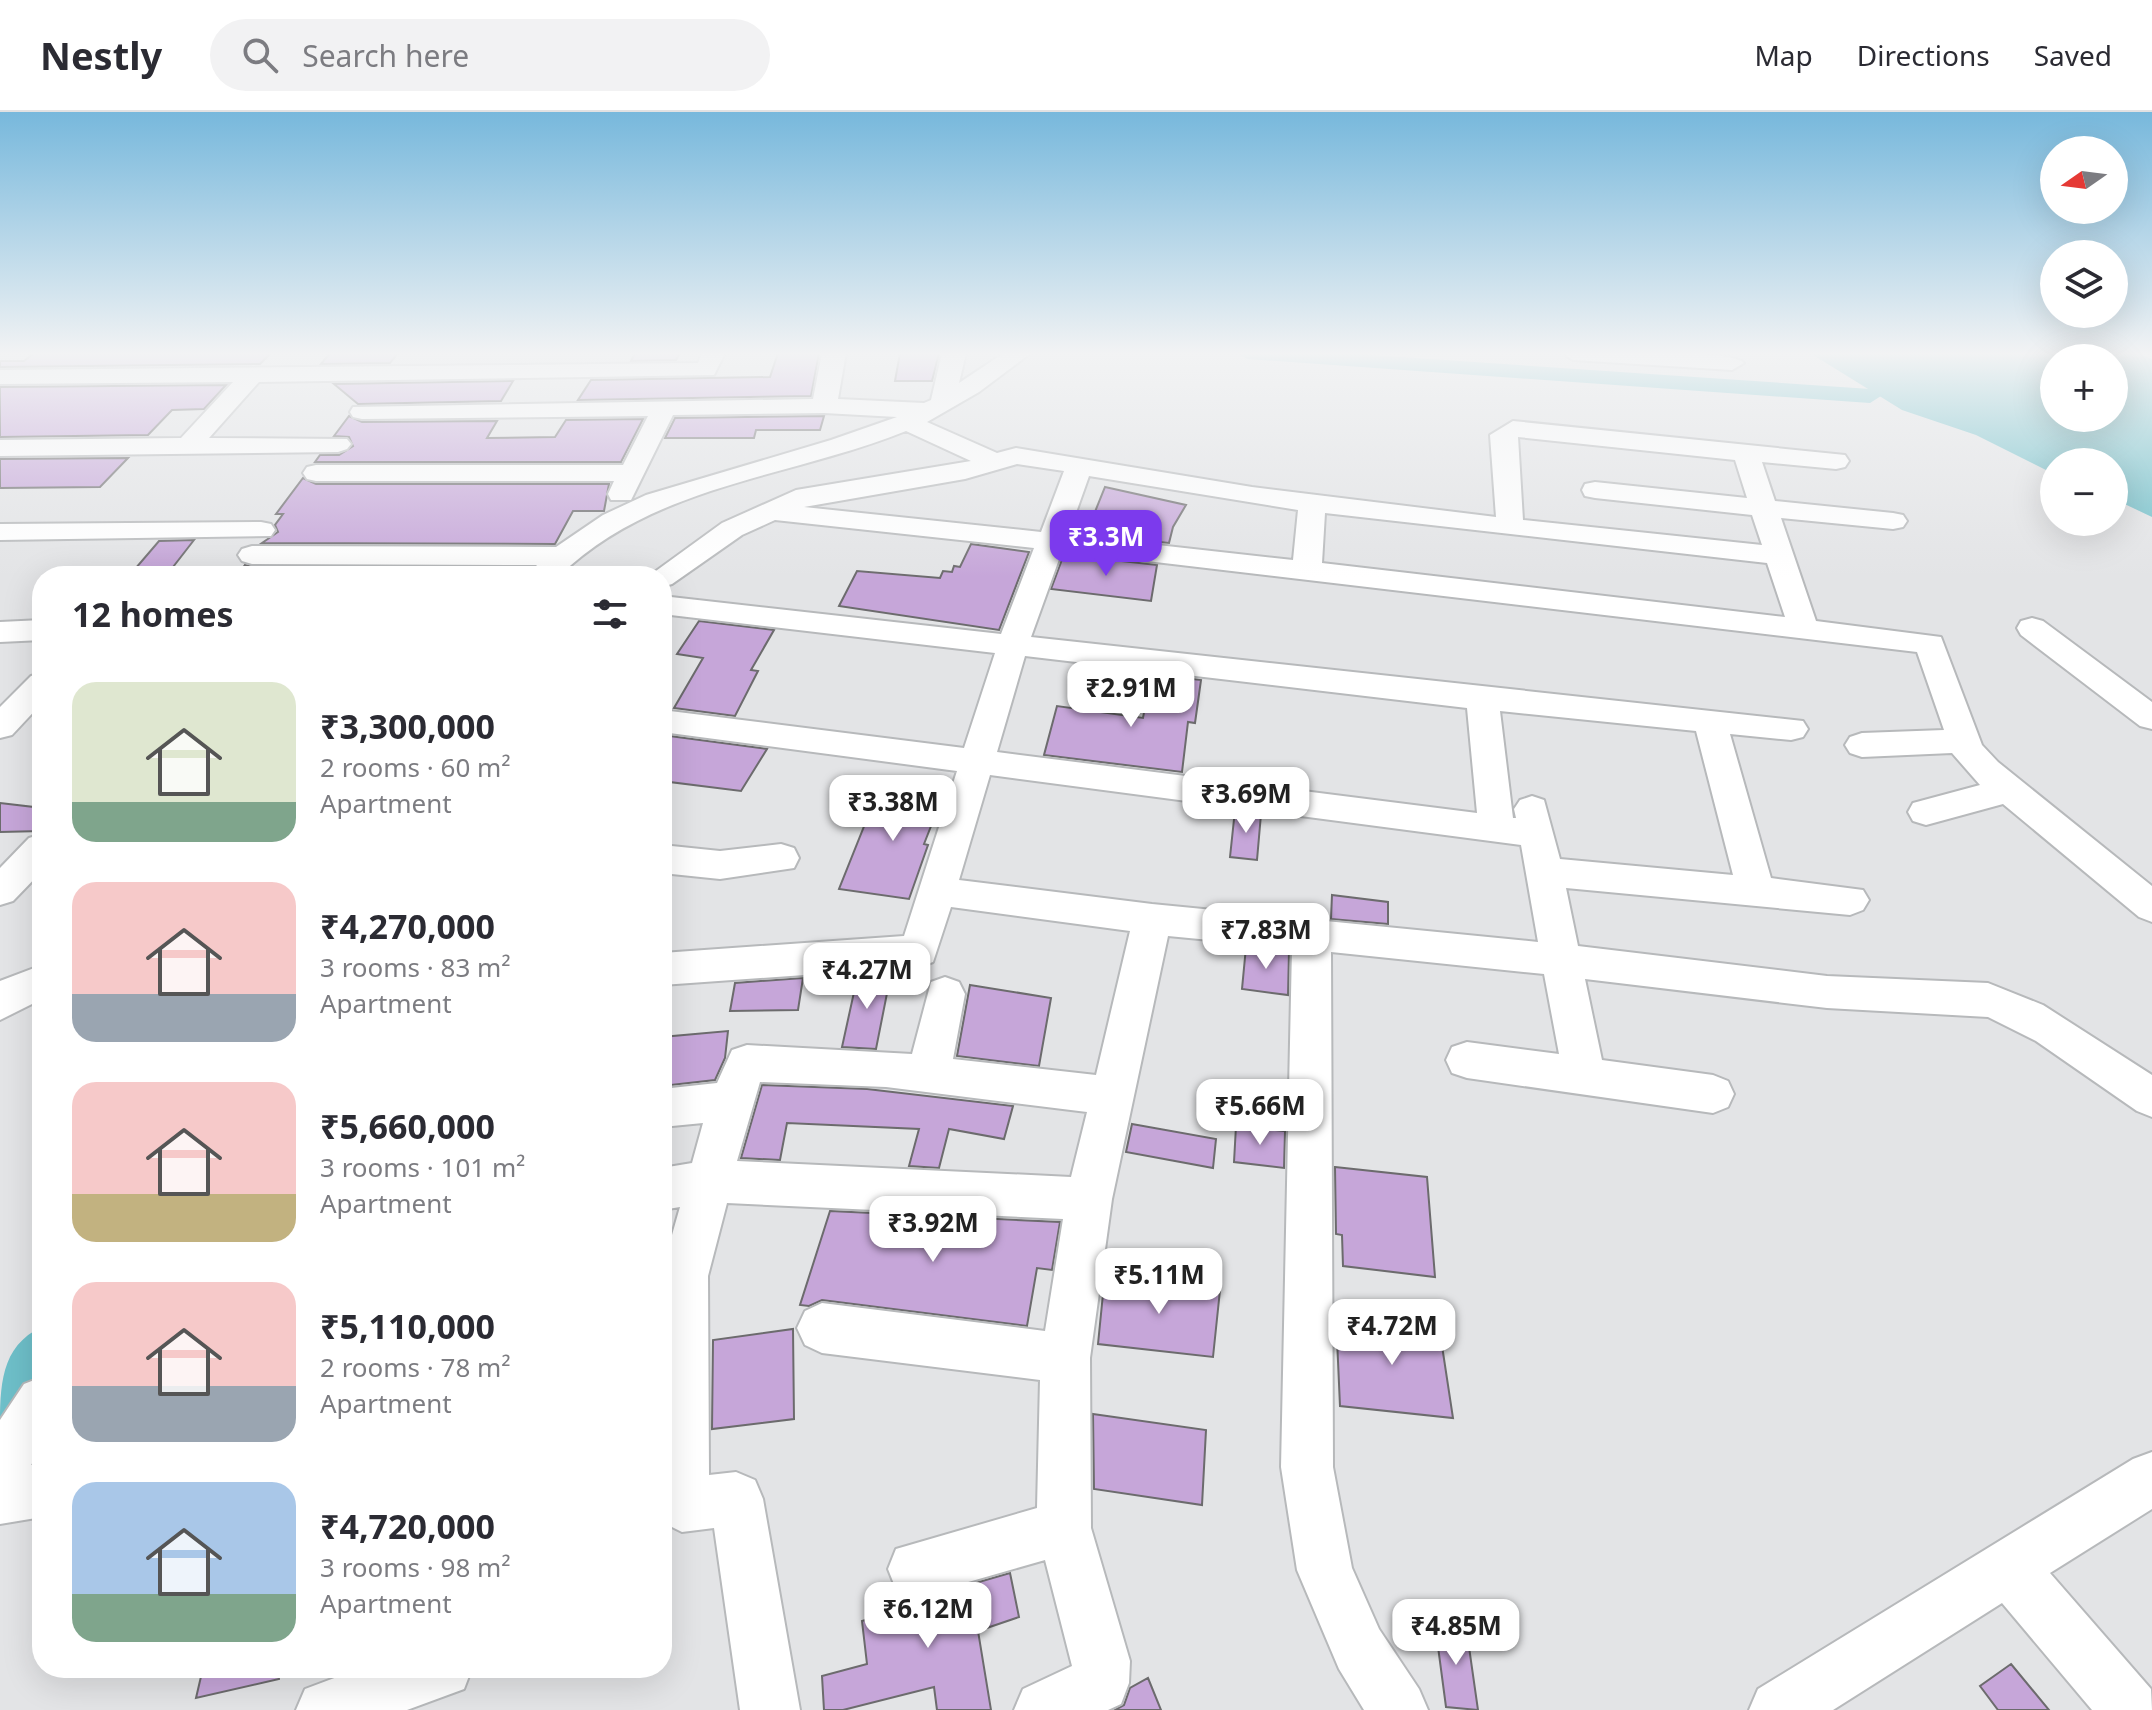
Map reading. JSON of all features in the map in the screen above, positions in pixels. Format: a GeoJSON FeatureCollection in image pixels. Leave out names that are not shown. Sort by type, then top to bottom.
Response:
{"type":"FeatureCollection","features":[{"type":"Feature","properties":{"kind":"street"},"geometry":{"type":"LineString","coordinates":[[189,445],[206,428]]}},
{"type":"Feature","properties":{"kind":"street"},"geometry":{"type":"LineString","coordinates":[[605,525],[655,428]]}},
{"type":"Feature","properties":{"kind":"street"},"geometry":{"type":"LineString","coordinates":[[0,532],[256,543],[551,566],[605,525],[691,490],[815,454],[885,428]]}},
{"type":"Feature","properties":{"kind":"street"},"geometry":{"type":"LineString","coordinates":[[938,428],[950,442],[986,459]]}},
{"type":"Feature","properties":{"kind":"street"},"geometry":{"type":"LineString","coordinates":[[1510,525],[1503,435],[1513,429],[1836,461]]}},
{"type":"Feature","properties":{"kind":"street"},"geometry":{"type":"LineString","coordinates":[[0,448],[338,444]]}},
{"type":"Feature","properties":{"kind":"street"},"geometry":{"type":"LineString","coordinates":[[1746,453],[1804,630]]}},
{"type":"Feature","properties":{"kind":"street"},"geometry":{"type":"LineString","coordinates":[[672,571],[732,529],[766,511],[806,496],[943,475],[986,459],[1027,456],[1194,488],[1312,504],[1777,555]]}},
{"type":"Feature","properties":{"kind":"street"},"geometry":{"type":"LineString","coordinates":[[672,968],[919,951],[1012,647],[1079,466]]}},
{"type":"Feature","properties":{"kind":"street"},"geometry":{"type":"LineString","coordinates":[[316,473],[632,473]]}},
{"type":"Feature","properties":{"kind":"street"},"geometry":{"type":"LineString","coordinates":[[1595,490],[1893,521]]}},
{"type":"Feature","properties":{"kind":"street"},"geometry":{"type":"LineString","coordinates":[[1307,570],[1312,504]]}},
{"type":"Feature","properties":{"kind":"street"},"geometry":{"type":"LineString","coordinates":[[766,511],[1307,570],[1930,644],[1964,741],[1986,771],[2152,907]]}},
{"type":"Feature","properties":{"kind":"street"},"geometry":{"type":"LineString","coordinates":[[672,606],[1482,699],[1791,729]]}},
{"type":"Feature","properties":{"kind":"street"},"geometry":{"type":"LineString","coordinates":[[2032,628],[2152,718]]}},
{"type":"Feature","properties":{"kind":"street"},"geometry":{"type":"LineString","coordinates":[[0,632],[32,630]]}},
{"type":"Feature","properties":{"kind":"street"},"geometry":{"type":"LineString","coordinates":[[0,727],[32,693]]}},
{"type":"Feature","properties":{"kind":"street"},"geometry":{"type":"LineString","coordinates":[[1482,699],[1496,829]]}},
{"type":"Feature","properties":{"kind":"street"},"geometry":{"type":"LineString","coordinates":[[1710,721],[1756,891]]}},
{"type":"Feature","properties":{"kind":"street"},"geometry":{"type":"LineString","coordinates":[[672,722],[1496,829],[1534,820],[1584,1076]]}},
{"type":"Feature","properties":{"kind":"street"},"geometry":{"type":"LineString","coordinates":[[1862,745],[1964,741]]}},
{"type":"Feature","properties":{"kind":"street"},"geometry":{"type":"LineString","coordinates":[[1926,812],[2009,790]]}},
{"type":"Feature","properties":{"kind":"street"},"geometry":{"type":"LineString","coordinates":[[0,891],[32,858]]}},
{"type":"Feature","properties":{"kind":"street"},"geometry":{"type":"LineString","coordinates":[[672,860],[720,865],[781,858]]}},
{"type":"Feature","properties":{"kind":"street"},"geometry":{"type":"LineString","coordinates":[[1545,872],[1850,900]]}},
{"type":"Feature","properties":{"kind":"street"},"geometry":{"type":"LineString","coordinates":[[937,891],[1152,919],[1563,960],[1827,992],[1988,1000],[2003,1004],[2038,1023],[2152,1098]]}},
{"type":"Feature","properties":{"kind":"street"},"geometry":{"type":"LineString","coordinates":[[1044,1710],[1100,1683],[1101,1661],[1064,1528],[1065,1358],[1089,1199],[1152,919]]}},
{"type":"Feature","properties":{"kind":"street"},"geometry":{"type":"LineString","coordinates":[[1312,934],[1307,1467],[1325,1570],[1359,1649],[1398,1710]]}},
{"type":"Feature","properties":{"kind":"street"},"geometry":{"type":"LineString","coordinates":[[2,999],[32,986]]}},
{"type":"Feature","properties":{"kind":"street"},"geometry":{"type":"LineString","coordinates":[[929,1074],[945,994]]}},
{"type":"Feature","properties":{"kind":"street"},"geometry":{"type":"LineString","coordinates":[[1467,1060],[1713,1094]]}},
{"type":"Feature","properties":{"kind":"street"},"geometry":{"type":"LineString","coordinates":[[770,1710],[736,1499],[682,1505],[673,1385],[684,1276],[731,1101],[747,1063],[929,1074],[1112,1096]]}},
{"type":"Feature","properties":{"kind":"street"},"geometry":{"type":"LineString","coordinates":[[672,1107],[731,1101]]}},
{"type":"Feature","properties":{"kind":"street"},"geometry":{"type":"LineString","coordinates":[[672,1187],[709,1181],[1089,1199]]}},
{"type":"Feature","properties":{"kind":"street"},"geometry":{"type":"LineString","coordinates":[[822,1328],[1065,1358]]}},
{"type":"Feature","properties":{"kind":"street"},"geometry":{"type":"LineString","coordinates":[[0,1466],[32,1417]]}},
{"type":"Feature","properties":{"kind":"street"},"geometry":{"type":"LineString","coordinates":[[1779,1710],[2152,1478]]}},
{"type":"Feature","properties":{"kind":"street"},"geometry":{"type":"LineString","coordinates":[[0,1497],[32,1492]]}},
{"type":"Feature","properties":{"kind":"street"},"geometry":{"type":"LineString","coordinates":[[916,1569],[1064,1528]]}},
{"type":"Feature","properties":{"kind":"street"},"geometry":{"type":"LineString","coordinates":[[2009,1568],[2130,1710]]}},
{"type":"Feature","properties":{"kind":"street"},"geometry":{"type":"LineString","coordinates":[[326,1710],[415,1678]]}},
{"type":"Feature","properties":{"kind":"water"},"geometry":{"type":"Polygon","coordinates":[[[1954,428],[2128,432],[2128,428],[2152,428],[2152,517],[2128,506],[2128,448],[2040,448],[2040,467],[1976,435],[1954,428]]]}},
{"type":"Feature","properties":{"kind":"building"},"geometry":{"type":"Polygon","coordinates":[[[0,428],[155,428],[148,435],[0,437],[0,428]]]}},
{"type":"Feature","properties":{"kind":"building"},"geometry":{"type":"Polygon","coordinates":[[[340,428],[493,428],[487,438],[555,437],[561,428],[639,428],[621,462],[315,462],[320,455],[339,455],[353,446],[349,437],[334,436],[340,428]]]}},
{"type":"Feature","properties":{"kind":"building"},"geometry":{"type":"Polygon","coordinates":[[[670,428],[821,428],[756,430],[754,438],[665,438],[670,428]]]}},
{"type":"Feature","properties":{"kind":"building"},"geometry":{"type":"Polygon","coordinates":[[[128,458],[100,487],[0,488],[0,459],[128,458]]]}},
{"type":"Feature","properties":{"kind":"building"},"geometry":{"type":"Polygon","coordinates":[[[303,478],[316,484],[609,484],[604,511],[573,511],[555,544],[262,543],[278,532],[275,525],[283,514],[276,514],[303,478]]]}},
{"type":"Feature","properties":{"kind":"building"},"geometry":{"type":"Polygon","coordinates":[[[1105,487],[1186,505],[1173,527],[1169,543],[1086,534],[1105,487]]]}},
{"type":"Feature","properties":{"kind":"building"},"geometry":{"type":"Polygon","coordinates":[[[194,540],[174,566],[138,566],[159,541],[194,540]]]}},
{"type":"Feature","properties":{"kind":"building"},"geometry":{"type":"Polygon","coordinates":[[[971,544],[1029,552],[999,630],[839,606],[857,571],[940,578],[943,571],[952,572],[954,566],[960,567],[971,544]]]}},
{"type":"Feature","properties":{"kind":"building"},"geometry":{"type":"Polygon","coordinates":[[[1077,556],[1157,565],[1151,601],[1051,589],[1063,557],[1076,559],[1077,556]]]}},
{"type":"Feature","properties":{"kind":"building"},"geometry":{"type":"Polygon","coordinates":[[[699,621],[774,630],[751,670],[758,671],[735,716],[674,708],[703,658],[677,654],[699,621]]]}},
{"type":"Feature","properties":{"kind":"building"},"geometry":{"type":"Polygon","coordinates":[[[1151,674],[1201,680],[1195,723],[1188,722],[1182,772],[1044,755],[1057,706],[1143,718],[1151,674]]]}},
{"type":"Feature","properties":{"kind":"building"},"geometry":{"type":"Polygon","coordinates":[[[672,736],[767,749],[741,791],[672,782],[672,736]]]}},
{"type":"Feature","properties":{"kind":"building"},"geometry":{"type":"Polygon","coordinates":[[[893,785],[944,793],[924,844],[928,845],[909,899],[839,889],[879,789],[890,791],[893,785]]]}},
{"type":"Feature","properties":{"kind":"building"},"geometry":{"type":"Polygon","coordinates":[[[0,803],[32,807],[32,831],[0,832],[0,803]]]}},
{"type":"Feature","properties":{"kind":"building"},"geometry":{"type":"Polygon","coordinates":[[[1235,810],[1261,814],[1257,860],[1230,857],[1235,810]]]}},
{"type":"Feature","properties":{"kind":"building"},"geometry":{"type":"Polygon","coordinates":[[[1332,895],[1388,902],[1388,924],[1331,919],[1332,895]]]}},
{"type":"Feature","properties":{"kind":"building"},"geometry":{"type":"Polygon","coordinates":[[[1246,947],[1289,951],[1288,995],[1242,989],[1246,947]]]}},
{"type":"Feature","properties":{"kind":"building"},"geometry":{"type":"Polygon","coordinates":[[[891,973],[876,1049],[842,1047],[858,974],[891,973]]]}},
{"type":"Feature","properties":{"kind":"building"},"geometry":{"type":"Polygon","coordinates":[[[803,978],[798,1010],[730,1011],[735,983],[803,978]]]}},
{"type":"Feature","properties":{"kind":"building"},"geometry":{"type":"Polygon","coordinates":[[[970,985],[1051,998],[1039,1066],[957,1056],[970,985]]]}},
{"type":"Feature","properties":{"kind":"building"},"geometry":{"type":"Polygon","coordinates":[[[728,1031],[725,1058],[715,1080],[672,1085],[672,1036],[728,1031]]]}},
{"type":"Feature","properties":{"kind":"building"},"geometry":{"type":"Polygon","coordinates":[[[762,1085],[867,1089],[1013,1106],[1004,1139],[949,1129],[939,1168],[909,1166],[919,1129],[787,1123],[780,1160],[741,1158],[762,1085]]]}},
{"type":"Feature","properties":{"kind":"building"},"geometry":{"type":"Polygon","coordinates":[[[1132,1124],[1216,1139],[1213,1168],[1126,1152],[1132,1124]]]}},
{"type":"Feature","properties":{"kind":"building"},"geometry":{"type":"Polygon","coordinates":[[[1236,1126],[1285,1131],[1284,1168],[1234,1162],[1236,1126]]]}},
{"type":"Feature","properties":{"kind":"building"},"geometry":{"type":"Polygon","coordinates":[[[1335,1167],[1427,1177],[1435,1277],[1343,1266],[1342,1235],[1336,1234],[1335,1167]]]}},
{"type":"Feature","properties":{"kind":"building"},"geometry":{"type":"Polygon","coordinates":[[[830,1211],[1060,1222],[1052,1270],[1037,1268],[1027,1326],[822,1300],[809,1306],[800,1305],[830,1211]]]}},
{"type":"Feature","properties":{"kind":"building"},"geometry":{"type":"Polygon","coordinates":[[[1105,1274],[1220,1290],[1213,1357],[1098,1344],[1105,1274]]]}},
{"type":"Feature","properties":{"kind":"building"},"geometry":{"type":"Polygon","coordinates":[[[1336,1316],[1439,1326],[1453,1418],[1340,1406],[1336,1316]]]}},
{"type":"Feature","properties":{"kind":"building"},"geometry":{"type":"Polygon","coordinates":[[[793,1329],[794,1419],[712,1429],[713,1340],[793,1329]]]}},
{"type":"Feature","properties":{"kind":"building"},"geometry":{"type":"Polygon","coordinates":[[[1093,1414],[1206,1430],[1202,1505],[1094,1489],[1093,1414]]]}},
{"type":"Feature","properties":{"kind":"building"},"geometry":{"type":"Polygon","coordinates":[[[1010,1573],[1019,1617],[978,1631],[991,1710],[937,1710],[934,1687],[843,1710],[824,1710],[822,1676],[867,1664],[862,1621],[928,1602],[927,1597],[1010,1573]]]}},
{"type":"Feature","properties":{"kind":"building"},"geometry":{"type":"Polygon","coordinates":[[[1435,1624],[1466,1626],[1478,1710],[1446,1707],[1435,1624]]]}},
{"type":"Feature","properties":{"kind":"building"},"geometry":{"type":"Polygon","coordinates":[[[2011,1664],[2049,1710],[1998,1710],[1980,1686],[2011,1664]]]}},
{"type":"Feature","properties":{"kind":"building"},"geometry":{"type":"Polygon","coordinates":[[[201,1678],[279,1678],[279,1679],[196,1698],[201,1678]]]}},
{"type":"Feature","properties":{"kind":"building"},"geometry":{"type":"Polygon","coordinates":[[[1148,1678],[1161,1710],[1115,1710],[1124,1705],[1130,1688],[1148,1678]]]}},
{"type":"Feature","properties":{"kind":"waterway"},"geometry":{"type":"LineString","coordinates":[[0,1407],[32,1363]]}}]}
